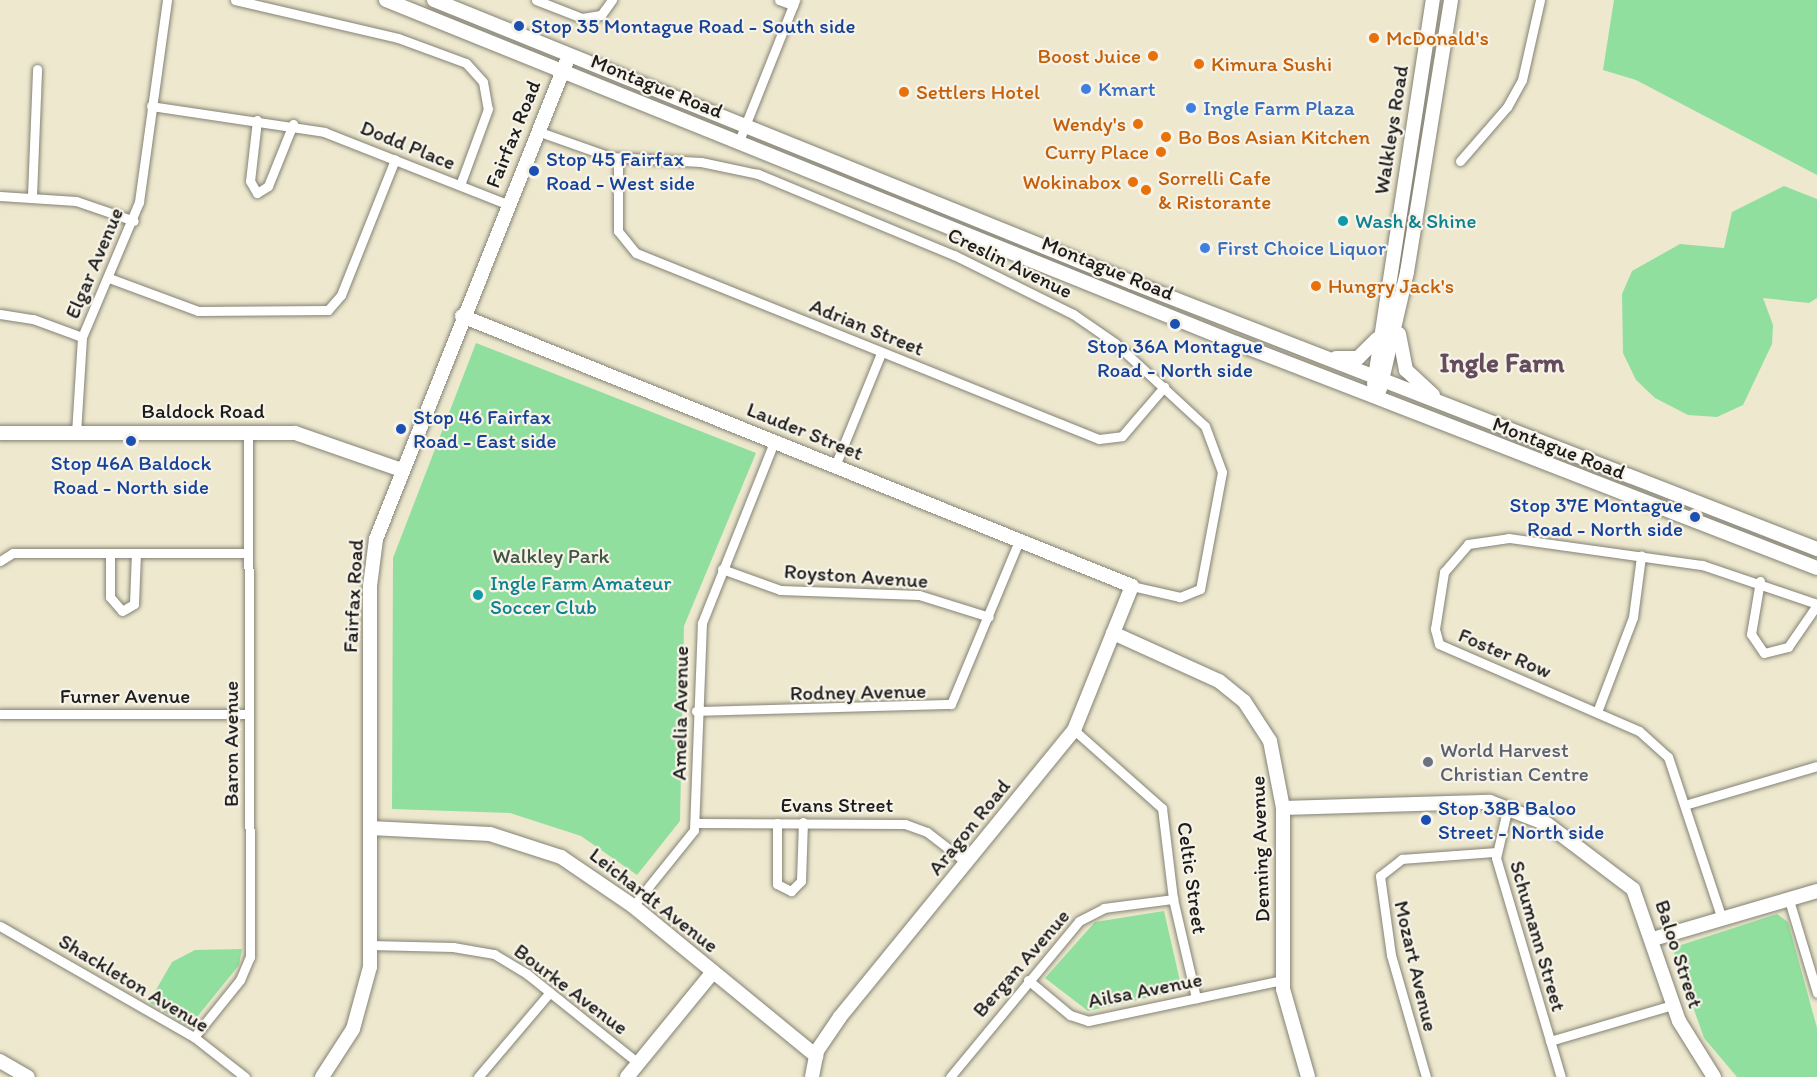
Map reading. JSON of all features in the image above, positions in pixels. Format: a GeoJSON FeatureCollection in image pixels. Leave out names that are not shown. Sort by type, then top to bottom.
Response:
{"type":"FeatureCollection","features":[{"type":"Feature","properties":{"kind":"street","name":"Elgar Avenue"},"geometry":{"type":"LineString","coordinates":[[76,433],[82,337],[134,221],[167,0]]}},
{"type":"Feature","properties":{"kind":"street"},"geometry":{"type":"LineString","coordinates":[[235,0],[398,38],[466,63],[483,82],[488,109],[460,185]]}},
{"type":"Feature","properties":{"kind":"street","name":"Montague Road"},"geometry":{"type":"LineString","coordinates":[[386,0],[1375,398],[1817,568]]}},
{"type":"Feature","properties":{"kind":"street","name":"Montague Road"},"geometry":{"type":"LineString","coordinates":[[434,0],[1379,380],[1817,549]]}},
{"type":"Feature","properties":{"kind":"street"},"geometry":{"type":"LineString","coordinates":[[536,0],[582,18],[601,15],[612,0]]}},
{"type":"Feature","properties":{"kind":"street"},"geometry":{"type":"LineString","coordinates":[[739,141],[794,3],[779,0]]}},
{"type":"Feature","properties":{"kind":"street","name":"Walkleys Road"},"geometry":{"type":"LineString","coordinates":[[1379,380],[1380,334],[1433,0]]}},
{"type":"Feature","properties":{"kind":"street","name":"Walkleys Road"},"geometry":{"type":"LineString","coordinates":[[1375,398],[1400,308],[1451,0]]}},
{"type":"Feature","properties":{"kind":"street"},"geometry":{"type":"LineString","coordinates":[[1460,161],[1522,80],[1539,0]]}},
{"type":"Feature","properties":{"kind":"street","name":"Fairfax Road"},"geometry":{"type":"LineString","coordinates":[[322,1077],[358,1019],[370,945],[371,570],[379,526],[399,469],[570,55]]}},
{"type":"Feature","properties":{"kind":"street"},"geometry":{"type":"LineString","coordinates":[[32,196],[37,69]]}},
{"type":"Feature","properties":{"kind":"street","name":"Dodd Place"},"geometry":{"type":"LineString","coordinates":[[151,106],[293,124],[395,159],[507,204]]}},
{"type":"Feature","properties":{"kind":"street"},"geometry":{"type":"LineString","coordinates":[[257,120],[250,181],[257,193],[268,186],[293,124]]}},
{"type":"Feature","properties":{"kind":"street","name":"Creslin Avenue"},"geometry":{"type":"LineString","coordinates":[[537,131],[618,158],[701,162],[758,174],[954,255],[1082,320],[1164,387],[1205,426],[1218,449],[1221,476],[1204,581],[1193,595],[1172,596],[1132,586]]}},
{"type":"Feature","properties":{"kind":"street","name":"Adrian Street"},"geometry":{"type":"LineString","coordinates":[[618,158],[618,231],[629,250],[881,353],[1104,440],[1128,431],[1164,387]]}},
{"type":"Feature","properties":{"kind":"street"},"geometry":{"type":"LineString","coordinates":[[109,278],[198,310],[328,310],[341,295],[395,159]]}},
{"type":"Feature","properties":{"kind":"street"},"geometry":{"type":"LineString","coordinates":[[0,196],[32,196],[76,201],[134,221]]}},
{"type":"Feature","properties":{"kind":"street"},"geometry":{"type":"LineString","coordinates":[[1400,308],[1399,348],[1406,370],[1453,409]]}},
{"type":"Feature","properties":{"kind":"street"},"geometry":{"type":"LineString","coordinates":[[0,314],[33,319],[82,337]]}},
{"type":"Feature","properties":{"kind":"street","name":"Lauder Street"},"geometry":{"type":"LineString","coordinates":[[462,316],[1132,586]]}},
{"type":"Feature","properties":{"kind":"street"},"geometry":{"type":"LineString","coordinates":[[1308,351],[1352,359],[1368,352],[1380,334]]}},
{"type":"Feature","properties":{"kind":"street"},"geometry":{"type":"LineString","coordinates":[[835,466],[881,353]]}},
{"type":"Feature","properties":{"kind":"street","name":"Baldock Road"},"geometry":{"type":"LineString","coordinates":[[0,434],[248,432],[316,437],[399,469]]}},
{"type":"Feature","properties":{"kind":"street","name":"Baron Avenue"},"geometry":{"type":"LineString","coordinates":[[194,1038],[240,980],[250,957],[248,432]]}},
{"type":"Feature","properties":{"kind":"street","name":"Amelia Avenue"},"geometry":{"type":"LineString","coordinates":[[696,823],[696,711],[699,638],[722,569],[774,442]]}},
{"type":"Feature","properties":{"kind":"street","name":"Foster Row"},"geometry":{"type":"LineString","coordinates":[[1722,919],[1688,804],[1663,750],[1639,731],[1439,644],[1435,629],[1442,580],[1455,555],[1486,538],[1641,556],[1760,581],[1817,604],[1788,647],[1764,653],[1751,634],[1760,581]]}},
{"type":"Feature","properties":{"kind":"street","name":"Rodney Avenue"},"geometry":{"type":"LineString","coordinates":[[696,711],[945,707],[959,694],[1019,541]]}},
{"type":"Feature","properties":{"kind":"street"},"geometry":{"type":"LineString","coordinates":[[110,552],[110,597],[122,611],[134,604],[136,553]]}},
{"type":"Feature","properties":{"kind":"street"},"geometry":{"type":"LineString","coordinates":[[0,561],[13,553],[248,552]]}},
{"type":"Feature","properties":{"kind":"street"},"geometry":{"type":"LineString","coordinates":[[1597,712],[1633,617],[1641,556]]}},
{"type":"Feature","properties":{"kind":"street","name":"Royston Avenue"},"geometry":{"type":"LineString","coordinates":[[722,569],[780,590],[919,595],[989,617]]}},
{"type":"Feature","properties":{"kind":"street","name":"Aragon Road"},"geometry":{"type":"LineString","coordinates":[[812,1077],[816,1056],[840,1017],[1074,730],[1132,586]]}},
{"type":"Feature","properties":{"kind":"street","name":"Denning Avenue"},"geometry":{"type":"LineString","coordinates":[[1113,633],[1215,677],[1244,701],[1272,746],[1283,808],[1282,980],[1308,1077]]}},
{"type":"Feature","properties":{"kind":"street","name":"Furner Avenue"},"geometry":{"type":"LineString","coordinates":[[0,714],[249,714]]}},
{"type":"Feature","properties":{"kind":"street","name":"Celtic Street"},"geometry":{"type":"LineString","coordinates":[[1074,730],[1160,803],[1173,899],[1196,998]]}},
{"type":"Feature","properties":{"kind":"street"},"geometry":{"type":"LineString","coordinates":[[1688,804],[1817,766]]}},
{"type":"Feature","properties":{"kind":"street","name":"Baloo Street"},"geometry":{"type":"LineString","coordinates":[[1283,808],[1463,801],[1508,805],[1618,873],[1637,895],[1653,939],[1672,1005],[1689,1043],[1714,1077]]}},
{"type":"Feature","properties":{"kind":"street","name":"Schumann Street"},"geometry":{"type":"LineString","coordinates":[[1508,805],[1496,852],[1561,1077]]}},
{"type":"Feature","properties":{"kind":"street"},"geometry":{"type":"LineString","coordinates":[[777,823],[777,884],[791,891],[801,881],[803,822]]}},
{"type":"Feature","properties":{"kind":"street"},"geometry":{"type":"LineString","coordinates":[[633,906],[696,823]]}},
{"type":"Feature","properties":{"kind":"street","name":"Evans Street"},"geometry":{"type":"LineString","coordinates":[[696,823],[910,824],[967,863]]}},
{"type":"Feature","properties":{"kind":"street","name":"Leichardt Avenue"},"geometry":{"type":"LineString","coordinates":[[370,828],[470,832],[522,841],[583,868],[633,906],[816,1056]]}},
{"type":"Feature","properties":{"kind":"street","name":"Mozart Avenue"},"geometry":{"type":"LineString","coordinates":[[1426,1077],[1391,955],[1380,876],[1402,859],[1496,852]]}},
{"type":"Feature","properties":{"kind":"street"},"geometry":{"type":"LineString","coordinates":[[1653,939],[1817,891]]}},
{"type":"Feature","properties":{"kind":"street","name":"Bergan Avenue"},"geometry":{"type":"LineString","coordinates":[[950,1077],[1028,980],[1088,915],[1173,899]]}},
{"type":"Feature","properties":{"kind":"street"},"geometry":{"type":"LineString","coordinates":[[1789,900],[1817,991]]}},
{"type":"Feature","properties":{"kind":"street","name":"Shackleton Avenue"},"geometry":{"type":"LineString","coordinates":[[0,926],[194,1038],[245,1077]]}},
{"type":"Feature","properties":{"kind":"street","name":"Bourke Avenue"},"geometry":{"type":"LineString","coordinates":[[370,945],[484,951],[516,966],[638,1063]]}},
{"type":"Feature","properties":{"kind":"street"},"geometry":{"type":"LineString","coordinates":[[627,1077],[713,972]]}},
{"type":"Feature","properties":{"kind":"street","name":"Ailsa Avenue"},"geometry":{"type":"LineString","coordinates":[[1028,980],[1081,1021],[1282,980]]}},
{"type":"Feature","properties":{"kind":"street"},"geometry":{"type":"LineString","coordinates":[[478,1077],[550,992]]}},
{"type":"Feature","properties":{"kind":"street"},"geometry":{"type":"LineString","coordinates":[[1550,1041],[1672,1005]]}},
{"type":"Feature","properties":{"kind":"street"},"geometry":{"type":"LineString","coordinates":[[0,1060],[28,1077]]}},
{"type":"Feature","properties":{"kind":"green space"},"geometry":{"type":"Polygon","coordinates":[[[1614,0],[1817,0],[1817,175],[1636,80],[1603,70],[1614,0]]]}},
{"type":"Feature","properties":{"kind":"green space"},"geometry":{"type":"Polygon","coordinates":[[[1784,186],[1817,199],[1817,298],[1809,303],[1763,298],[1773,325],[1772,344],[1743,405],[1717,417],[1688,415],[1655,398],[1636,380],[1623,353],[1622,294],[1632,271],[1680,244],[1724,248],[1732,212],[1784,186]]]}},
{"type":"Feature","properties":{"kind":"green space","name":"Walkley Park"},"geometry":{"type":"Polygon","coordinates":[[[476,343],[756,453],[684,626],[680,821],[637,875],[581,836],[510,813],[392,809],[393,558],[476,343]]]}},
{"type":"Feature","properties":{"kind":"green space"},"geometry":{"type":"Polygon","coordinates":[[[1164,911],[1182,990],[1088,1011],[1045,978],[1095,922],[1164,911]]]}},
{"type":"Feature","properties":{"kind":"green space"},"geometry":{"type":"Polygon","coordinates":[[[1777,914],[1788,922],[1817,1028],[1817,1077],[1737,1077],[1704,1038],[1674,953],[1678,946],[1777,914]]]}},
{"type":"Feature","properties":{"kind":"green space"},"geometry":{"type":"Polygon","coordinates":[[[242,949],[239,965],[189,1027],[149,1002],[172,962],[195,950],[242,949]]]}},
{"type":"Feature","properties":{"kind":"place","name":"Stop 35 Montague Road - South side"},"geometry":{"type":"Point","coordinates":[519,26]}},
{"type":"Feature","properties":{"kind":"place","name":"McDonald's"},"geometry":{"type":"Point","coordinates":[1374,38]}},
{"type":"Feature","properties":{"kind":"place","name":"Boost Juice"},"geometry":{"type":"Point","coordinates":[1153,56]}},
{"type":"Feature","properties":{"kind":"place","name":"Kimura Sushi"},"geometry":{"type":"Point","coordinates":[1199,64]}},
{"type":"Feature","properties":{"kind":"place","name":"Kmart"},"geometry":{"type":"Point","coordinates":[1086,89]}},
{"type":"Feature","properties":{"kind":"place","name":"Settlers Hotel"},"geometry":{"type":"Point","coordinates":[904,92]}},
{"type":"Feature","properties":{"kind":"place","name":"Ingle Farm Plaza"},"geometry":{"type":"Point","coordinates":[1191,108]}},
{"type":"Feature","properties":{"kind":"place","name":"Wendy's"},"geometry":{"type":"Point","coordinates":[1138,124]}},
{"type":"Feature","properties":{"kind":"place","name":"Bo Bos Asian Kitchen"},"geometry":{"type":"Point","coordinates":[1166,137]}},
{"type":"Feature","properties":{"kind":"place","name":"Curry Place"},"geometry":{"type":"Point","coordinates":[1161,152]}},
{"type":"Feature","properties":{"kind":"place","name":"Stop 45 Fairfax Road - West side"},"geometry":{"type":"Point","coordinates":[534,171]}},
{"type":"Feature","properties":{"kind":"place","name":"Wokinabox"},"geometry":{"type":"Point","coordinates":[1133,182]}},
{"type":"Feature","properties":{"kind":"place","name":"Sorrelli Cafe & Ristorante"},"geometry":{"type":"Point","coordinates":[1146,190]}},
{"type":"Feature","properties":{"kind":"place","name":"Wash & Shine"},"geometry":{"type":"Point","coordinates":[1343,221]}},
{"type":"Feature","properties":{"kind":"place","name":"First Choice Liquor"},"geometry":{"type":"Point","coordinates":[1205,248]}},
{"type":"Feature","properties":{"kind":"place","name":"Hungry Jack's"},"geometry":{"type":"Point","coordinates":[1316,286]}},
{"type":"Feature","properties":{"kind":"place","name":"Stop 36A Montague Road - North side"},"geometry":{"type":"Point","coordinates":[1175,324]}},
{"type":"Feature","properties":{"kind":"place","name":"Stop 46 Fairfax Road - East side"},"geometry":{"type":"Point","coordinates":[401,429]}},
{"type":"Feature","properties":{"kind":"place","name":"Stop 46A Baldock Road - North side"},"geometry":{"type":"Point","coordinates":[131,441]}},
{"type":"Feature","properties":{"kind":"place","name":"Stop 37E Montague Road - North side"},"geometry":{"type":"Point","coordinates":[1695,517]}},
{"type":"Feature","properties":{"kind":"place","name":"Ingle Farm Amateur Soccer Club"},"geometry":{"type":"Point","coordinates":[478,595]}},
{"type":"Feature","properties":{"kind":"place","name":"World Harvest Christian Centre"},"geometry":{"type":"Point","coordinates":[1428,762]}},
{"type":"Feature","properties":{"kind":"place","name":"Stop 38B Baloo Street - North side"},"geometry":{"type":"Point","coordinates":[1426,820]}},
{"type":"Feature","properties":{"kind":"district","name":"Ingle Farm"},"geometry":{"type":"Point","coordinates":[1502,363]}}]}
